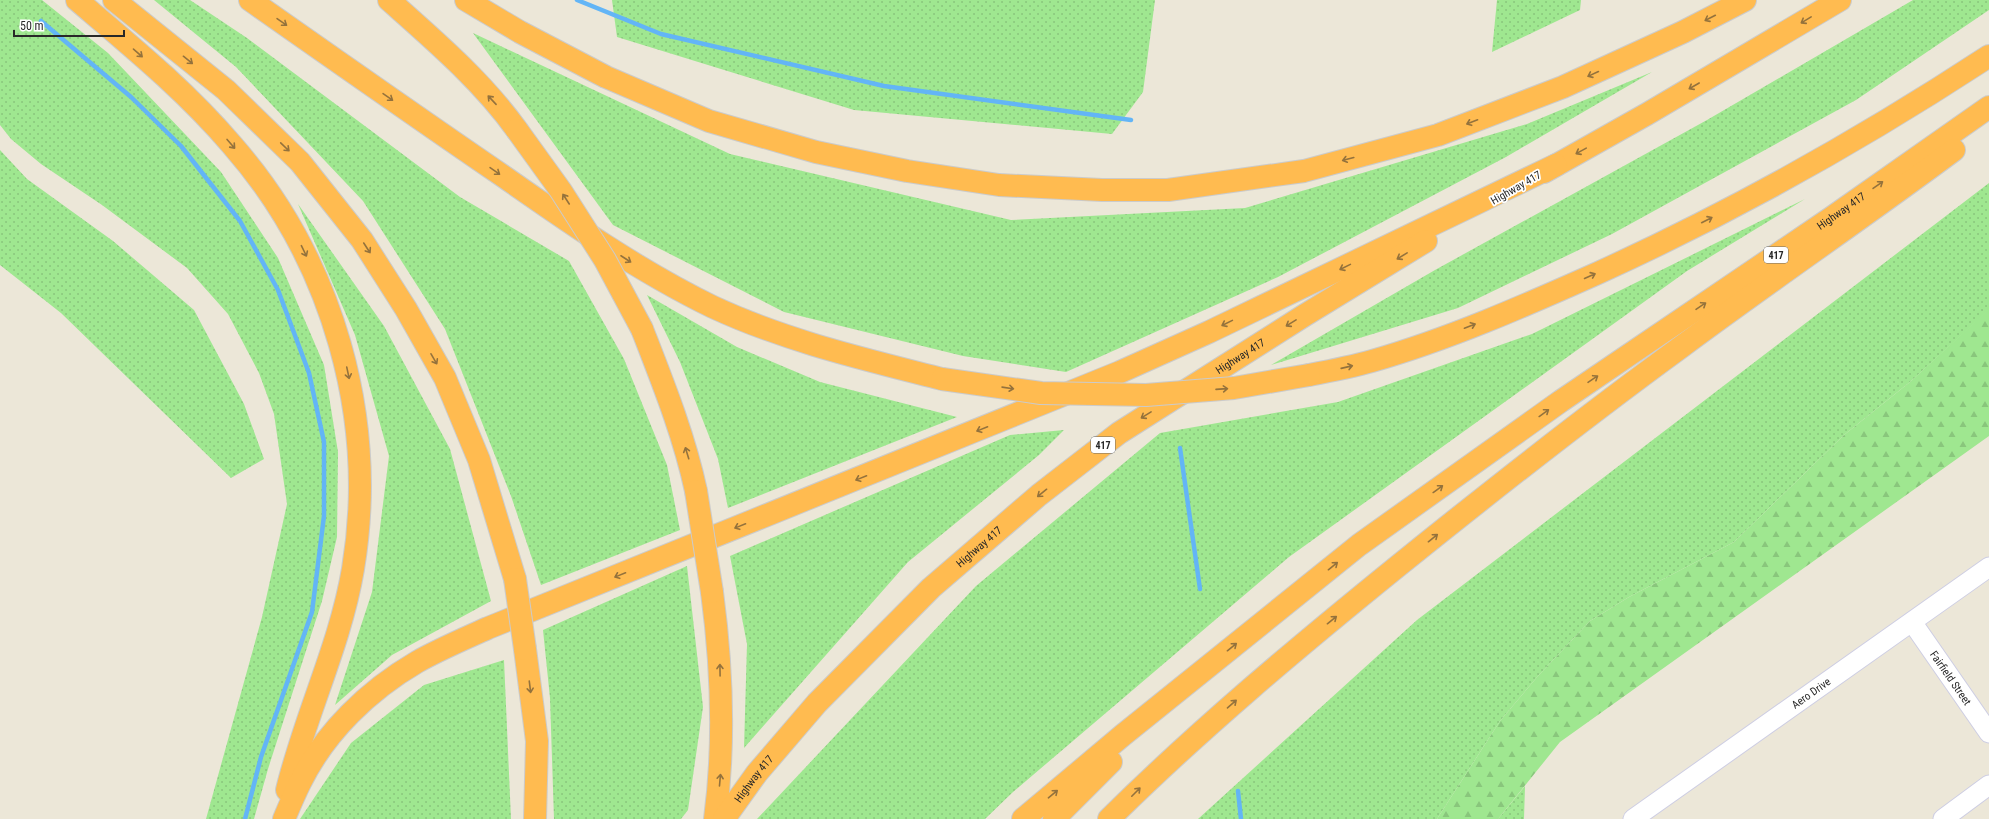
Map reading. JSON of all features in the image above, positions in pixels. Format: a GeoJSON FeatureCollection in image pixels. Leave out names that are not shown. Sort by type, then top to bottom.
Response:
{"type":"FeatureCollection","features":[{"type":"Feature","properties":{"kind":"highway"},"geometry":{"type":"LineString","coordinates":[[77,0],[198,107],[234,147],[267,188],[294,230],[319,284],[346,366],[356,421],[360,479],[360,509],[353,570],[338,630],[299,748],[280,819]]}},
{"type":"Feature","properties":{"kind":"highway"},"geometry":{"type":"LineString","coordinates":[[114,0],[226,90],[300,162],[362,240],[406,309],[445,378],[479,460],[515,579],[537,741],[535,819]]}},
{"type":"Feature","properties":{"kind":"highway"},"geometry":{"type":"LineString","coordinates":[[250,0],[550,209],[633,264],[713,307],[786,336],[856,357],[942,379],[1041,393],[1146,395],[1234,388],[1309,375],[1371,361],[1446,336],[1560,290],[1648,250],[1757,195],[1816,162],[1989,56]]}},
{"type":"Feature","properties":{"kind":"highway"},"geometry":{"type":"LineString","coordinates":[[389,0],[450,55],[507,115],[606,260],[642,329],[674,412],[690,462],[712,592],[720,666],[720,778],[715,819]]}},
{"type":"Feature","properties":{"kind":"highway"},"geometry":{"type":"LineString","coordinates":[[466,0],[520,32],[606,77],[710,121],[816,152],[907,171],[999,185],[1102,190],[1168,190],[1304,171],[1438,135],[1563,87],[1683,32],[1745,0]]}},
{"type":"Feature","properties":{"kind":"highway","name":"Highway 417"},"geometry":{"type":"LineString","coordinates":[[724,819],[757,772],[817,703],[931,588],[1039,495],[1119,433],[1305,315],[1488,204],[1840,0]]}},
{"type":"Feature","properties":{"kind":"highway","name":"Highway 417"},"geometry":{"type":"LineString","coordinates":[[1023,819],[1359,545],[1561,401],[1831,218],[1989,107]]}},
{"type":"Feature","properties":{"kind":"highway"},"geometry":{"type":"LineString","coordinates":[[1109,819],[1158,771],[1293,651],[1566,432],[1675,351],[1908,184],[1989,123]]}},
{"type":"Feature","properties":{"kind":"highway"},"geometry":{"type":"LineString","coordinates":[[284,819],[300,782],[311,763],[342,722],[378,689],[395,676],[430,655],[488,628],[1120,372],[1208,332],[1556,165]]}},
{"type":"Feature","properties":{"kind":"highway"},"geometry":{"type":"LineString","coordinates":[[1054,819],[1202,672]]}},
{"type":"Feature","properties":{"kind":"street","name":"Aero Drive"},"geometry":{"type":"LineString","coordinates":[[1633,819],[1989,567]]}},
{"type":"Feature","properties":{"kind":"street","name":"Fairfield Street"},"geometry":{"type":"LineString","coordinates":[[1912,622],[1989,733]]}},
{"type":"Feature","properties":{"kind":"street"},"geometry":{"type":"LineString","coordinates":[[1943,819],[1989,785]]}},
{"type":"Feature","properties":{"kind":"green space"},"geometry":{"type":"Polygon","coordinates":[[[0,0],[42,0],[108,53],[221,172],[278,258],[324,365],[338,452],[337,537],[322,601],[268,769],[254,819],[206,819],[262,617],[287,504],[274,414],[259,373],[228,314],[187,268],[102,205],[41,164],[11,139],[0,125],[0,0]]]}},
{"type":"Feature","properties":{"kind":"green space"},"geometry":{"type":"Polygon","coordinates":[[[154,0],[190,0],[247,38],[460,197],[569,261],[624,359],[667,465],[680,530],[541,585],[511,496],[445,329],[363,201],[236,67],[154,0]]]}},
{"type":"Feature","properties":{"kind":"green space"},"geometry":{"type":"Polygon","coordinates":[[[612,0],[1155,0],[1143,92],[1112,134],[854,110],[617,37],[612,0]]]}},
{"type":"Feature","properties":{"kind":"green space"},"geometry":{"type":"Polygon","coordinates":[[[1497,0],[1581,0],[1580,10],[1492,52],[1497,0]]]}},
{"type":"Feature","properties":{"kind":"green space"},"geometry":{"type":"Polygon","coordinates":[[[1913,0],[1989,0],[1989,10],[1856,100],[1612,234],[1458,308],[1271,365],[1435,270],[1707,120],[1913,0]]]}},
{"type":"Feature","properties":{"kind":"green space"},"geometry":{"type":"Polygon","coordinates":[[[473,33],[730,154],[1011,220],[1245,208],[1527,124],[1652,72],[1506,157],[1278,277],[1066,372],[963,356],[784,312],[613,225],[473,33]]]}},
{"type":"Feature","properties":{"kind":"green space"},"geometry":{"type":"Polygon","coordinates":[[[0,150],[27,179],[113,241],[194,310],[244,404],[264,459],[231,478],[61,313],[0,265],[0,150]]]}},
{"type":"Feature","properties":{"kind":"green space"},"geometry":{"type":"Polygon","coordinates":[[[1989,183],[1989,310],[1910,382],[1844,435],[1734,542],[1629,597],[1590,621],[1538,676],[1500,721],[1437,819],[1198,819],[1417,620],[1989,183]]]}},
{"type":"Feature","properties":{"kind":"green space"},"geometry":{"type":"Polygon","coordinates":[[[1805,199],[1687,271],[1289,557],[1013,792],[985,819],[757,819],[976,586],[1160,433],[1338,402],[1532,334],[1805,199]]]}},
{"type":"Feature","properties":{"kind":"green space"},"geometry":{"type":"Polygon","coordinates":[[[298,204],[384,326],[450,449],[491,601],[392,655],[335,705],[372,592],[389,456],[355,335],[298,204]]]}},
{"type":"Feature","properties":{"kind":"green space"},"geometry":{"type":"Polygon","coordinates":[[[647,295],[737,347],[820,382],[957,417],[728,508],[718,459],[680,362],[647,295]]]}},
{"type":"Feature","properties":{"kind":"green space"},"geometry":{"type":"Polygon","coordinates":[[[1989,309],[1989,436],[1560,742],[1498,819],[1437,819],[1500,721],[1538,676],[1590,621],[1629,597],[1734,542],[1844,435],[1910,382],[1989,309]]]}},
{"type":"Feature","properties":{"kind":"green space"},"geometry":{"type":"Polygon","coordinates":[[[1064,430],[1039,455],[908,562],[744,748],[747,644],[730,556],[1010,435],[1064,430]]]}},
{"type":"Feature","properties":{"kind":"green space"},"geometry":{"type":"Polygon","coordinates":[[[687,566],[703,707],[688,810],[681,819],[554,819],[550,698],[543,630],[687,566]]]}},
{"type":"Feature","properties":{"kind":"green space"},"geometry":{"type":"Polygon","coordinates":[[[504,660],[511,819],[300,819],[351,743],[424,685],[504,660]]]}},
{"type":"Feature","properties":{"kind":"green space"},"geometry":{"type":"Polygon","coordinates":[[[1525,786],[1524,819],[1498,819],[1525,786]]]}},
{"type":"Feature","properties":{"kind":"waterway"},"geometry":{"type":"LineString","coordinates":[[577,0],[661,34],[884,86],[1131,120]]}},
{"type":"Feature","properties":{"kind":"waterway"},"geometry":{"type":"LineString","coordinates":[[41,21],[131,97],[181,146],[240,221],[278,290],[309,373],[324,442],[324,516],[312,612],[261,757],[245,819]]}},
{"type":"Feature","properties":{"kind":"waterway"},"geometry":{"type":"LineString","coordinates":[[1180,448],[1200,589]]}},
{"type":"Feature","properties":{"kind":"waterway"},"geometry":{"type":"LineString","coordinates":[[1238,791],[1241,819]]}}]}
